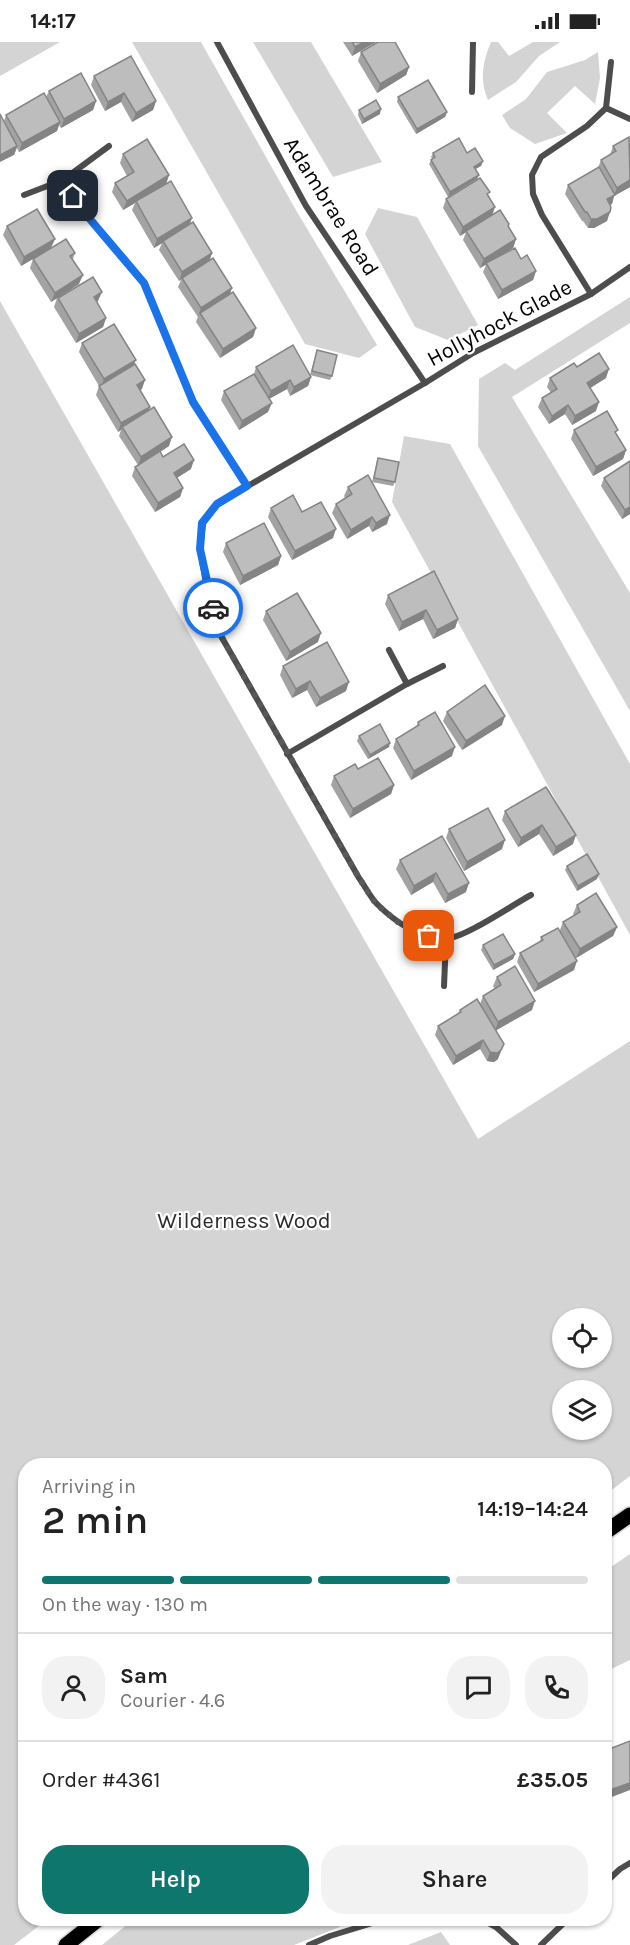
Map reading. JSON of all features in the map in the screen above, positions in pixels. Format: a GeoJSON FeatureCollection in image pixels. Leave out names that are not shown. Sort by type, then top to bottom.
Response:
{"type":"FeatureCollection","features":[{"type":"Feature","properties":{"kind":"main road"},"geometry":{"type":"LineString","coordinates":[[612,1527],[630,1515]]}},
{"type":"Feature","properties":{"kind":"main road"},"geometry":{"type":"LineString","coordinates":[[66,1945],[90,1926]]}},
{"type":"Feature","properties":{"kind":"street","name":"Adambrae Road"},"geometry":{"type":"LineString","coordinates":[[217,42],[306,206],[425,383]]}},
{"type":"Feature","properties":{"kind":"street"},"geometry":{"type":"LineString","coordinates":[[472,92],[473,42]]}},
{"type":"Feature","properties":{"kind":"street"},"geometry":{"type":"LineString","coordinates":[[611,62],[606,108],[630,119]]}},
{"type":"Feature","properties":{"kind":"street","name":"Hollyhock Glade"},"geometry":{"type":"LineString","coordinates":[[591,294],[542,215],[533,194],[532,175],[541,157],[587,126],[606,108]]}},
{"type":"Feature","properties":{"kind":"street"},"geometry":{"type":"LineString","coordinates":[[24,195],[63,180],[109,146]]}},
{"type":"Feature","properties":{"kind":"street"},"geometry":{"type":"LineString","coordinates":[[63,180],[83,211],[144,283],[193,402],[247,486]]}},
{"type":"Feature","properties":{"kind":"street","name":"Hollyhock Glade"},"geometry":{"type":"LineString","coordinates":[[446,939],[404,927],[376,904],[359,878],[221,636],[207,589],[200,549],[202,523],[217,504],[247,486],[473,353],[591,294],[630,267]]}},
{"type":"Feature","properties":{"kind":"street"},"geometry":{"type":"LineString","coordinates":[[389,650],[407,684]]}},
{"type":"Feature","properties":{"kind":"street"},"geometry":{"type":"LineString","coordinates":[[287,754],[407,684],[443,666]]}},
{"type":"Feature","properties":{"kind":"street"},"geometry":{"type":"LineString","coordinates":[[444,986],[446,939],[465,932],[531,895]]}},
{"type":"Feature","properties":{"kind":"street"},"geometry":{"type":"LineString","coordinates":[[612,1876],[630,1863]]}},
{"type":"Feature","properties":{"kind":"street"},"geometry":{"type":"LineString","coordinates":[[309,1945],[363,1926]]}},
{"type":"Feature","properties":{"kind":"street"},"geometry":{"type":"LineString","coordinates":[[494,1926],[516,1945]]}},
{"type":"Feature","properties":{"kind":"street"},"geometry":{"type":"LineString","coordinates":[[541,1945],[560,1926]]}},
{"type":"Feature","properties":{"kind":"green space"},"geometry":{"type":"Polygon","coordinates":[[[0,42],[60,42],[0,76],[0,42]]]}},
{"type":"Feature","properties":{"kind":"green space"},"geometry":{"type":"Polygon","coordinates":[[[132,42],[201,42],[297,212],[377,345],[359,358],[305,344],[132,42]]]}},
{"type":"Feature","properties":{"kind":"green space"},"geometry":{"type":"Polygon","coordinates":[[[253,42],[311,42],[382,162],[333,177],[253,42]]]}},
{"type":"Feature","properties":{"kind":"green space"},"geometry":{"type":"Polygon","coordinates":[[[491,42],[498,42],[509,56],[533,42],[560,42],[539,56],[516,82],[488,100],[483,71],[491,42]]]}},
{"type":"Feature","properties":{"kind":"green space"},"geometry":{"type":"Polygon","coordinates":[[[598,52],[600,78],[595,104],[575,86],[547,113],[567,133],[535,144],[510,128],[502,115],[526,99],[547,72],[585,60],[598,52]]]}},
{"type":"Feature","properties":{"kind":"green space"},"geometry":{"type":"Polygon","coordinates":[[[378,208],[417,217],[478,325],[448,340],[415,327],[365,234],[378,208]]]}},
{"type":"Feature","properties":{"kind":"green space"},"geometry":{"type":"Polygon","coordinates":[[[630,297],[630,323],[512,397],[630,593],[630,711],[478,446],[479,379],[505,363],[515,370],[630,297]]]}},
{"type":"Feature","properties":{"kind":"green space","name":"Wilderness Wood"},"geometry":{"type":"Polygon","coordinates":[[[0,301],[478,1139],[630,1041],[630,1476],[612,1490],[612,1458],[18,1458],[18,1926],[39,1926],[14,1945],[0,1945],[0,301]]]}},
{"type":"Feature","properties":{"kind":"green space"},"geometry":{"type":"Polygon","coordinates":[[[404,436],[450,444],[630,764],[630,935],[392,502],[404,436]]]}},
{"type":"Feature","properties":{"kind":"green space"},"geometry":{"type":"Polygon","coordinates":[[[630,1554],[630,1660],[612,1669],[612,1566],[630,1554]]]}},
{"type":"Feature","properties":{"kind":"green space"},"geometry":{"type":"Polygon","coordinates":[[[125,1926],[340,1927],[294,1945],[102,1945],[125,1926]]]}},
{"type":"Feature","properties":{"kind":"green space"},"geometry":{"type":"Polygon","coordinates":[[[441,1932],[450,1945],[408,1945],[441,1932]]]}},
{"type":"Feature","properties":{"kind":"building"},"geometry":{"type":"Polygon","coordinates":[[[352,42],[364,42],[355,47],[352,42]]]}},
{"type":"Feature","properties":{"kind":"building"},"geometry":{"type":"Polygon","coordinates":[[[378,42],[395,42],[409,67],[380,84],[361,52],[378,42]]]}},
{"type":"Feature","properties":{"kind":"building"},"geometry":{"type":"Polygon","coordinates":[[[131,56],[156,101],[136,113],[124,93],[108,102],[94,76],[131,56]]]}},
{"type":"Feature","properties":{"kind":"building"},"geometry":{"type":"Polygon","coordinates":[[[81,73],[96,101],[64,119],[49,91],[81,73]]]}},
{"type":"Feature","properties":{"kind":"building"},"geometry":{"type":"Polygon","coordinates":[[[428,80],[447,112],[417,129],[398,97],[428,80]]]}},
{"type":"Feature","properties":{"kind":"building"},"geometry":{"type":"Polygon","coordinates":[[[44,93],[60,122],[22,143],[6,115],[44,93]]]}},
{"type":"Feature","properties":{"kind":"building"},"geometry":{"type":"Polygon","coordinates":[[[376,100],[381,109],[364,119],[359,110],[376,100]]]}},
{"type":"Feature","properties":{"kind":"building"},"geometry":{"type":"Polygon","coordinates":[[[0,114],[17,146],[0,155],[0,114]]]}},
{"type":"Feature","properties":{"kind":"building"},"geometry":{"type":"Polygon","coordinates":[[[629,137],[630,180],[617,188],[601,160],[616,151],[613,146],[629,137]]]}},
{"type":"Feature","properties":{"kind":"building"},"geometry":{"type":"Polygon","coordinates":[[[459,138],[467,153],[475,148],[483,161],[474,167],[479,175],[450,192],[431,160],[435,157],[433,153],[459,138]]]}},
{"type":"Feature","properties":{"kind":"building"},"geometry":{"type":"Polygon","coordinates":[[[147,139],[169,175],[127,201],[115,183],[134,172],[123,154],[147,139]]]}},
{"type":"Feature","properties":{"kind":"building"},"geometry":{"type":"Polygon","coordinates":[[[599,167],[615,195],[607,199],[611,207],[610,212],[597,219],[591,219],[568,185],[599,167]]]}},
{"type":"Feature","properties":{"kind":"building"},"geometry":{"type":"Polygon","coordinates":[[[480,178],[490,192],[487,194],[495,207],[463,227],[446,199],[480,178]]]}},
{"type":"Feature","properties":{"kind":"building"},"geometry":{"type":"Polygon","coordinates":[[[171,181],[192,218],[157,239],[136,201],[171,181]]]}},
{"type":"Feature","properties":{"kind":"building"},"geometry":{"type":"Polygon","coordinates":[[[37,209],[55,239],[24,257],[7,226],[37,209]]]}},
{"type":"Feature","properties":{"kind":"building"},"geometry":{"type":"Polygon","coordinates":[[[500,210],[516,239],[484,259],[466,231],[500,210]]]}},
{"type":"Feature","properties":{"kind":"building"},"geometry":{"type":"Polygon","coordinates":[[[193,222],[212,253],[182,272],[163,241],[193,222]]]}},
{"type":"Feature","properties":{"kind":"building"},"geometry":{"type":"Polygon","coordinates":[[[66,239],[75,253],[70,256],[83,275],[55,293],[33,259],[66,239]]]}},
{"type":"Feature","properties":{"kind":"building"},"geometry":{"type":"Polygon","coordinates":[[[515,248],[521,259],[527,255],[536,271],[502,290],[486,263],[515,248]]]}},
{"type":"Feature","properties":{"kind":"building"},"geometry":{"type":"Polygon","coordinates":[[[213,258],[232,288],[201,308],[182,278],[213,258]]]}},
{"type":"Feature","properties":{"kind":"building"},"geometry":{"type":"Polygon","coordinates":[[[93,277],[102,292],[94,297],[106,318],[79,334],[58,298],[93,277]]]}},
{"type":"Feature","properties":{"kind":"building"},"geometry":{"type":"Polygon","coordinates":[[[233,292],[256,328],[223,349],[200,313],[233,292]]]}},
{"type":"Feature","properties":{"kind":"building"},"geometry":{"type":"Polygon","coordinates":[[[114,324],[136,360],[104,379],[82,343],[114,324]]]}},
{"type":"Feature","properties":{"kind":"building"},"geometry":{"type":"Polygon","coordinates":[[[293,345],[311,377],[294,387],[290,380],[271,391],[256,367],[293,345]]]}},
{"type":"Feature","properties":{"kind":"building"},"geometry":{"type":"Polygon","coordinates":[[[317,350],[337,355],[332,376],[312,371],[317,350]]]}},
{"type":"Feature","properties":{"kind":"building"},"geometry":{"type":"Polygon","coordinates":[[[599,353],[609,369],[587,383],[599,402],[575,416],[568,405],[552,416],[542,398],[557,389],[550,378],[574,363],[577,367],[599,353]]]}},
{"type":"Feature","properties":{"kind":"building"},"geometry":{"type":"Polygon","coordinates":[[[135,364],[145,380],[137,385],[150,407],[121,423],[99,386],[135,364]]]}},
{"type":"Feature","properties":{"kind":"building"},"geometry":{"type":"Polygon","coordinates":[[[254,374],[272,403],[242,421],[224,391],[254,374]]]}},
{"type":"Feature","properties":{"kind":"building"},"geometry":{"type":"Polygon","coordinates":[[[154,407],[172,437],[141,457],[122,427],[154,407]]]}},
{"type":"Feature","properties":{"kind":"building"},"geometry":{"type":"Polygon","coordinates":[[[607,411],[618,430],[615,432],[626,450],[596,467],[574,430],[607,411]]]}},
{"type":"Feature","properties":{"kind":"building"},"geometry":{"type":"Polygon","coordinates":[[[184,444],[194,460],[174,473],[183,488],[158,503],[135,467],[160,451],[163,457],[184,444]]]}},
{"type":"Feature","properties":{"kind":"building"},"geometry":{"type":"Polygon","coordinates":[[[378,458],[399,462],[395,482],[374,478],[378,458]]]}},
{"type":"Feature","properties":{"kind":"building"},"geometry":{"type":"Polygon","coordinates":[[[630,461],[630,507],[625,510],[604,478],[630,461]]]}},
{"type":"Feature","properties":{"kind":"building"},"geometry":{"type":"Polygon","coordinates":[[[368,475],[390,515],[376,523],[372,517],[351,530],[336,504],[352,494],[348,487],[368,475]]]}},
{"type":"Feature","properties":{"kind":"building"},"geometry":{"type":"Polygon","coordinates":[[[293,495],[302,512],[321,502],[336,529],[295,551],[271,508],[293,495]]]}},
{"type":"Feature","properties":{"kind":"building"},"geometry":{"type":"Polygon","coordinates":[[[264,523],[281,556],[243,576],[226,543],[264,523]]]}},
{"type":"Feature","properties":{"kind":"building"},"geometry":{"type":"Polygon","coordinates":[[[434,571],[458,619],[437,630],[426,610],[402,622],[388,595],[434,571]]]}},
{"type":"Feature","properties":{"kind":"building"},"geometry":{"type":"Polygon","coordinates":[[[297,593],[321,633],[290,652],[266,611],[297,593]]]}},
{"type":"Feature","properties":{"kind":"building"},"geometry":{"type":"Polygon","coordinates":[[[327,642],[349,682],[320,698],[310,681],[296,689],[283,666],[327,642]]]}},
{"type":"Feature","properties":{"kind":"building"},"geometry":{"type":"Polygon","coordinates":[[[485,685],[505,716],[466,741],[447,712],[485,685]]]}},
{"type":"Feature","properties":{"kind":"building"},"geometry":{"type":"Polygon","coordinates":[[[435,712],[455,747],[414,771],[396,739],[435,712]]]}},
{"type":"Feature","properties":{"kind":"building"},"geometry":{"type":"Polygon","coordinates":[[[380,724],[390,743],[370,755],[359,736],[380,724]]]}},
{"type":"Feature","properties":{"kind":"building"},"geometry":{"type":"Polygon","coordinates":[[[378,758],[394,785],[353,809],[334,776],[355,764],[358,769],[378,758]]]}},
{"type":"Feature","properties":{"kind":"building"},"geometry":{"type":"Polygon","coordinates":[[[546,787],[576,835],[556,847],[542,825],[521,838],[505,811],[546,787]]]}},
{"type":"Feature","properties":{"kind":"building"},"geometry":{"type":"Polygon","coordinates":[[[488,808],[505,840],[467,862],[449,829],[488,808]]]}},
{"type":"Feature","properties":{"kind":"building"},"geometry":{"type":"Polygon","coordinates":[[[442,836],[469,883],[448,894],[436,873],[414,886],[400,860],[442,836]]]}},
{"type":"Feature","properties":{"kind":"building"},"geometry":{"type":"Polygon","coordinates":[[[587,854],[599,874],[578,886],[567,866],[587,854]]]}},
{"type":"Feature","properties":{"kind":"building"},"geometry":{"type":"Polygon","coordinates":[[[596,893],[617,927],[580,949],[563,922],[580,912],[577,905],[596,893]]]}},
{"type":"Feature","properties":{"kind":"building"},"geometry":{"type":"Polygon","coordinates":[[[558,928],[577,961],[538,984],[520,953],[543,940],[541,937],[558,928]]]}},
{"type":"Feature","properties":{"kind":"building"},"geometry":{"type":"Polygon","coordinates":[[[503,934],[515,954],[494,965],[483,945],[503,934]]]}},
{"type":"Feature","properties":{"kind":"building"},"geometry":{"type":"Polygon","coordinates":[[[515,966],[535,1001],[498,1022],[483,996],[501,985],[497,977],[515,966]]]}},
{"type":"Feature","properties":{"kind":"building"},"geometry":{"type":"Polygon","coordinates":[[[477,999],[504,1044],[497,1053],[490,1052],[483,1040],[456,1056],[438,1026],[477,999]]]}},
{"type":"Feature","properties":{"kind":"building"},"geometry":{"type":"Polygon","coordinates":[[[630,1741],[630,1783],[612,1789],[612,1748],[630,1741]]]}},
{"type":"Feature","properties":{"kind":"way so far"},"geometry":{"type":"LineString","coordinates":[[213,608],[221,636],[287,754],[376,904],[404,927],[429,936]]}},
{"type":"Feature","properties":{"kind":"route"},"geometry":{"type":"LineString","coordinates":[[73,196],[144,283],[193,402],[247,486],[217,504],[202,523],[200,549],[213,608]]}}]}
